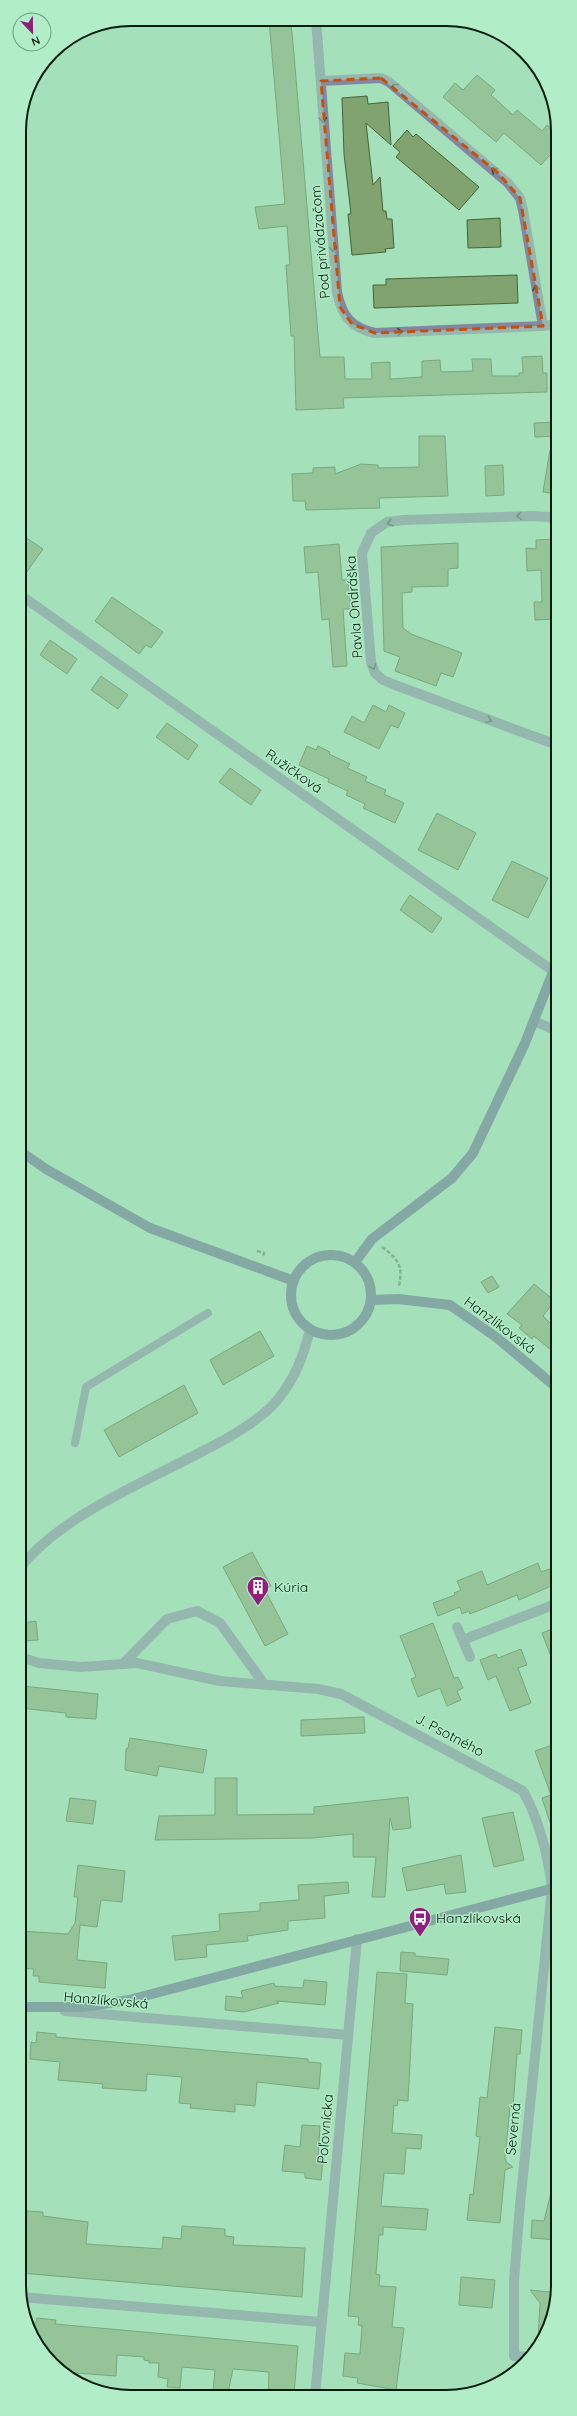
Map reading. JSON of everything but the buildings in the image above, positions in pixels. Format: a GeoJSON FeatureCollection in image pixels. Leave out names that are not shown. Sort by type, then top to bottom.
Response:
{"type":"FeatureCollection","features":[{"type":"Feature","properties":{"kind":"street","name":"Pod privádzačom"},"geometry":{"type":"LineString","coordinates":[[316,26],[337,292],[340,307],[352,324],[362,331],[375,333],[551,325]]}},
{"type":"Feature","properties":{"kind":"street"},"geometry":{"type":"LineString","coordinates":[[320,81],[381,78],[389,82],[508,183],[520,198],[523,210],[543,326]]}},
{"type":"Feature","properties":{"kind":"street","name":"Pavla Ondráška"},"geometry":{"type":"LineString","coordinates":[[551,518],[532,516],[404,520],[387,522],[371,533],[362,553],[368,650],[375,673],[383,680],[395,685],[551,744]]}},
{"type":"Feature","properties":{"kind":"street","name":"Ružičková"},"geometry":{"type":"LineString","coordinates":[[26,599],[551,964]]}},
{"type":"Feature","properties":{"kind":"street"},"geometry":{"type":"LineString","coordinates":[[355,1262],[372,1239],[452,1178],[473,1153],[534,1021],[551,977]]}},
{"type":"Feature","properties":{"kind":"street"},"geometry":{"type":"LineString","coordinates":[[534,1021],[551,1028]]}},
{"type":"Feature","properties":{"kind":"street"},"geometry":{"type":"LineString","coordinates":[[26,1155],[46,1170],[150,1228],[260,1270],[294,1281]]}},
{"type":"Feature","properties":{"kind":"street"},"geometry":{"type":"LineString","coordinates":[[338,1256],[355,1262],[366,1275],[370,1283],[371,1300],[369,1311],[354,1329],[332,1336],[310,1330],[295,1314],[291,1292],[294,1281],[300,1270],[309,1262],[320,1257],[338,1256]]}},
{"type":"Feature","properties":{"kind":"street","name":"Hanzlíkovská"},"geometry":{"type":"LineString","coordinates":[[371,1300],[398,1299],[450,1305],[496,1337],[551,1382]]}},
{"type":"Feature","properties":{"kind":"street"},"geometry":{"type":"LineString","coordinates":[[26,1560],[74,1519],[237,1433],[278,1400],[302,1362],[310,1330]]}},
{"type":"Feature","properties":{"kind":"street"},"geometry":{"type":"LineString","coordinates":[[463,1640],[551,1606]]}},
{"type":"Feature","properties":{"kind":"street"},"geometry":{"type":"LineString","coordinates":[[123,1664],[167,1619],[197,1612],[220,1623],[264,1684]]}},
{"type":"Feature","properties":{"kind":"street"},"geometry":{"type":"LineString","coordinates":[[457,1628],[470,1657]]}},
{"type":"Feature","properties":{"kind":"street","name":"J. Psotného"},"geometry":{"type":"LineString","coordinates":[[26,1659],[39,1663],[81,1667],[137,1663],[220,1681],[318,1689],[341,1694],[523,1791],[533,1808],[551,1871]]}},
{"type":"Feature","properties":{"kind":"street","name":"Hanzlíkovská"},"geometry":{"type":"LineString","coordinates":[[26,2007],[83,2007],[129,2000],[551,1889]]}},
{"type":"Feature","properties":{"kind":"street","name":"Severná"},"geometry":{"type":"LineString","coordinates":[[522,2356],[514,2356],[514,2281],[551,1926]]}},
{"type":"Feature","properties":{"kind":"street","name":"Poľovnícka"},"geometry":{"type":"LineString","coordinates":[[315,2390],[357,1939]]}},
{"type":"Feature","properties":{"kind":"street","name":"Hanzlíkovská"},"geometry":{"type":"LineString","coordinates":[[26,2007],[348,2035]]}},
{"type":"Feature","properties":{"kind":"street"},"geometry":{"type":"LineString","coordinates":[[27,2298],[321,2322]]}},
{"type":"Feature","properties":{"kind":"lane"},"geometry":{"type":"LineString","coordinates":[[75,1443],[86,1387],[208,1313]]}},
{"type":"Feature","properties":{"kind":"path"},"geometry":{"type":"LineString","coordinates":[[372,1239],[398,1261],[402,1272],[398,1299]]}},
{"type":"Feature","properties":{"kind":"path"},"geometry":{"type":"LineString","coordinates":[[250,1250],[264,1253],[260,1270]]}},
{"type":"Feature","properties":{"kind":"highlighted area"},"geometry":{"type":"Polygon","coordinates":[[[381,78],[498,173],[520,198],[543,326],[375,333],[352,324],[340,307],[321,81],[381,78]]]}},
{"type":"Feature","properties":{"kind":"place","name":"Kúria"},"geometry":{"type":"Point","coordinates":[258,1606]}},
{"type":"Feature","properties":{"kind":"place","name":"Hanzlíkovská"},"geometry":{"type":"Point","coordinates":[420,1938]}}]}
